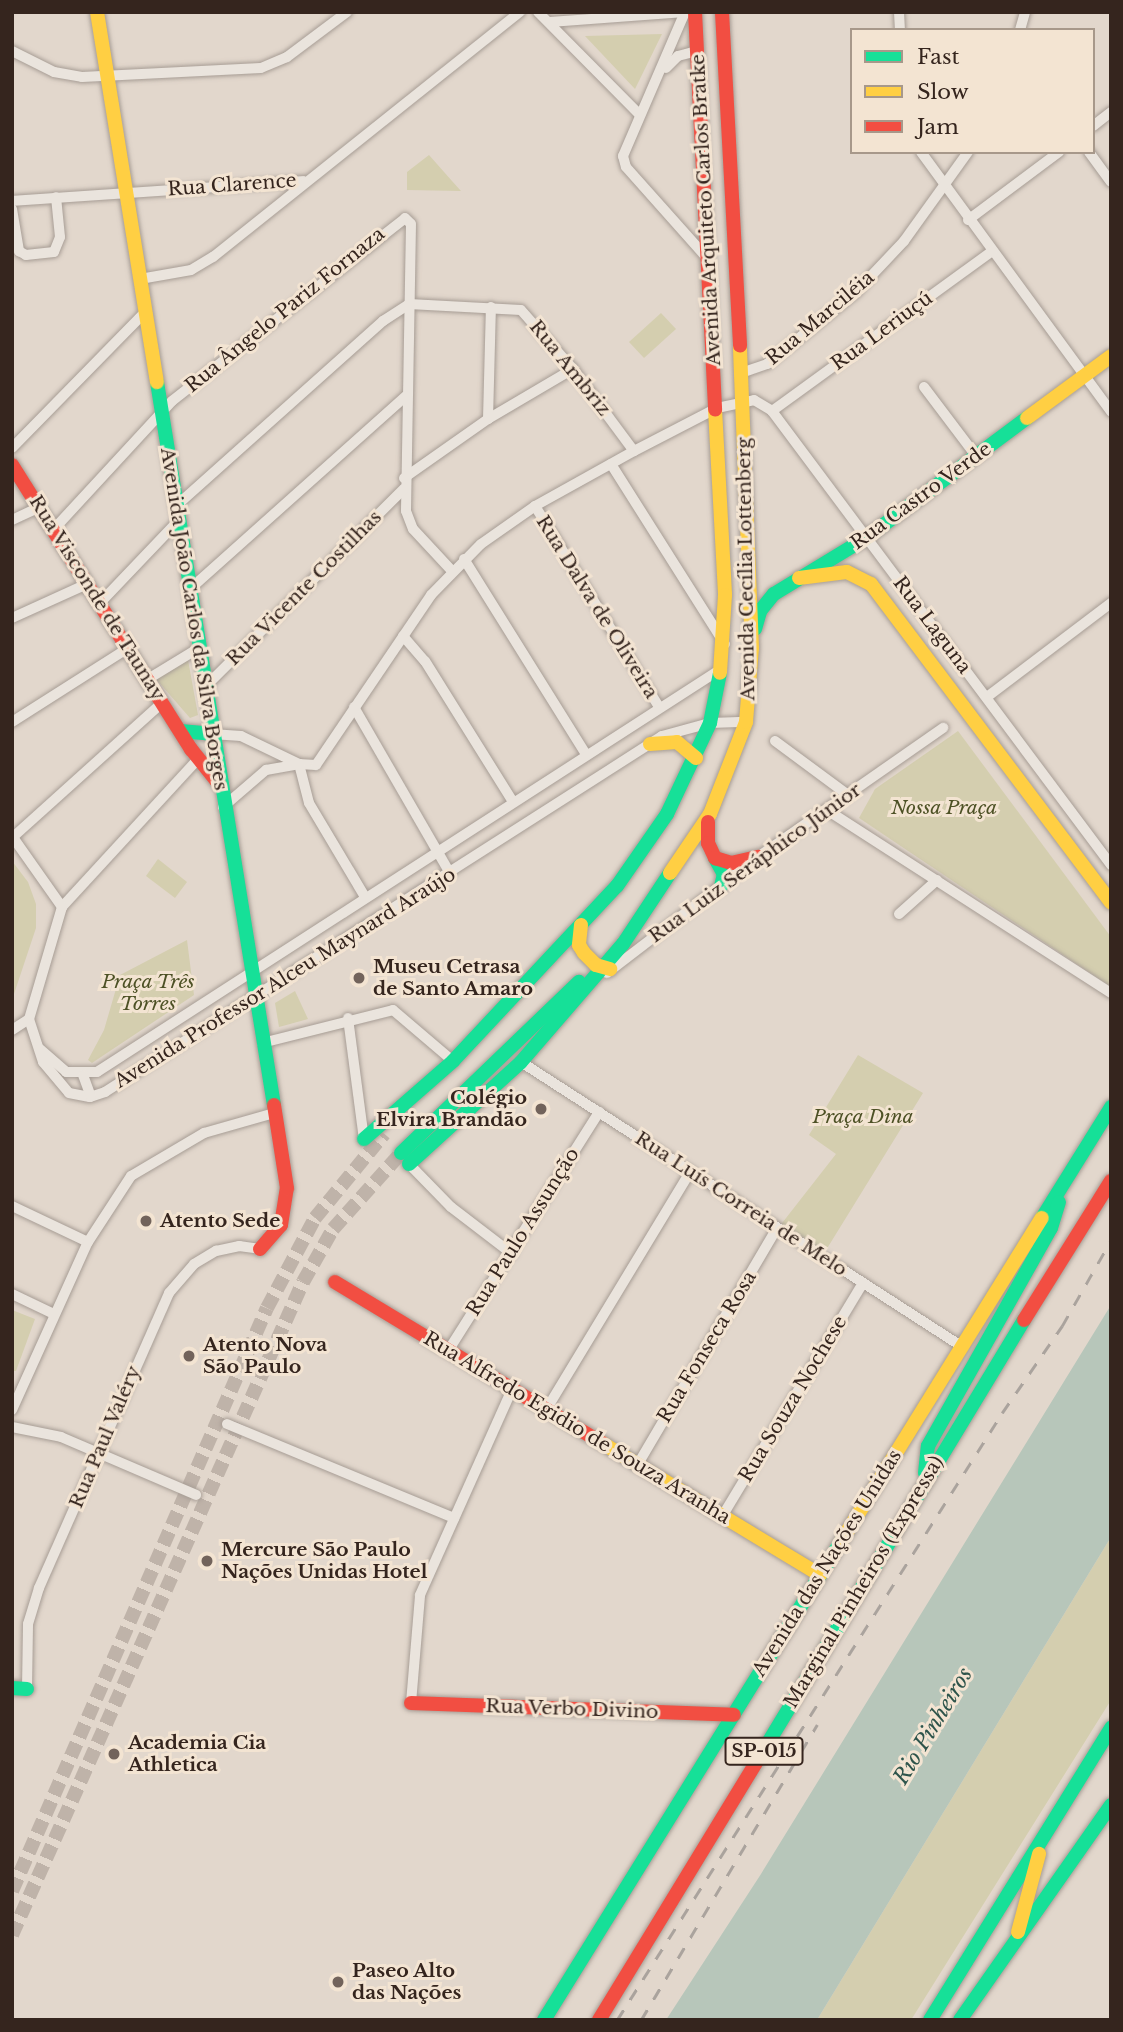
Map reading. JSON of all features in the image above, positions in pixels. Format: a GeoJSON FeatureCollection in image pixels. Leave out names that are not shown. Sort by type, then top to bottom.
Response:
{"type":"FeatureCollection","features":[{"type":"Feature","properties":{"kind":"main road","name":"Avenida João Carlos da Silva Borges"},"geometry":{"type":"LineString","coordinates":[[97,12],[249,970],[287,1188],[281,1226],[260,1250]]}},
{"type":"Feature","properties":{"kind":"main road","name":"Avenida Arquiteto Carlos Bratke"},"geometry":{"type":"LineString","coordinates":[[695,12],[717,408]]}},
{"type":"Feature","properties":{"kind":"main road","name":"Avenida Arquiteto Carlos Bratke"},"geometry":{"type":"LineString","coordinates":[[722,12],[743,399]]}},
{"type":"Feature","properties":{"kind":"main road","name":"Rua Castro Verde"},"geometry":{"type":"LineString","coordinates":[[752,648],[764,605],[799,578],[866,538],[1111,356]]}},
{"type":"Feature","properties":{"kind":"main road","name":"Avenida Cecília Lottenberg"},"geometry":{"type":"LineString","coordinates":[[603,968],[623,944],[710,814],[746,722],[752,648],[743,399]]}},
{"type":"Feature","properties":{"kind":"main road","name":"Avenida Cecília Lottenberg"},"geometry":{"type":"LineString","coordinates":[[365,1139],[453,1061],[581,925],[639,856],[696,758],[710,723],[725,644],[717,408]]}},
{"type":"Feature","properties":{"kind":"main road","name":"Rua Visconde de Taunay"},"geometry":{"type":"LineString","coordinates":[[12,465],[198,759],[220,785]]}},
{"type":"Feature","properties":{"kind":"main road"},"geometry":{"type":"LineString","coordinates":[[799,578],[847,572],[872,584],[1111,903]]}},
{"type":"Feature","properties":{"kind":"main road"},"geometry":{"type":"LineString","coordinates":[[180,731],[212,734]]}},
{"type":"Feature","properties":{"kind":"main road"},"geometry":{"type":"LineString","coordinates":[[650,744],[677,742],[696,758]]}},
{"type":"Feature","properties":{"kind":"main road"},"geometry":{"type":"LineString","coordinates":[[710,814],[706,833],[724,874],[720,886]]}},
{"type":"Feature","properties":{"kind":"main road"},"geometry":{"type":"LineString","coordinates":[[715,858],[731,863],[758,858]]}},
{"type":"Feature","properties":{"kind":"main road"},"geometry":{"type":"LineString","coordinates":[[581,925],[579,945],[603,968]]}},
{"type":"Feature","properties":{"kind":"main road"},"geometry":{"type":"LineString","coordinates":[[384,1133],[490,1036],[521,1003],[545,965]]}},
{"type":"Feature","properties":{"kind":"main road"},"geometry":{"type":"LineString","coordinates":[[405,1159],[521,1062],[603,968]]}},
{"type":"Feature","properties":{"kind":"main road"},"geometry":{"type":"LineString","coordinates":[[405,1159],[603,968]]}},
{"type":"Feature","properties":{"kind":"main road","name":"Avenida das Nações Unidas"},"geometry":{"type":"LineString","coordinates":[[544,2020],[1111,1107]]}},
{"type":"Feature","properties":{"kind":"main road","name":"Marginal Pinheiros (Expressa)"},"geometry":{"type":"LineString","coordinates":[[599,2020],[856,1600],[924,1479],[1111,1181]]}},
{"type":"Feature","properties":{"kind":"main road"},"geometry":{"type":"LineString","coordinates":[[924,1479],[928,1446],[1051,1228],[1065,1183]]}},
{"type":"Feature","properties":{"kind":"main road","name":"Rua Alfredo Egidio de Souza Aranha"},"geometry":{"type":"LineString","coordinates":[[335,1282],[820,1575]]}},
{"type":"Feature","properties":{"kind":"main road","name":"Rua Verbo Divino"},"geometry":{"type":"LineString","coordinates":[[411,1703],[734,1715]]}},
{"type":"Feature","properties":{"kind":"main road"},"geometry":{"type":"LineString","coordinates":[[930,2020],[1111,1728]]}},
{"type":"Feature","properties":{"kind":"main road"},"geometry":{"type":"LineString","coordinates":[[960,2020],[1018,1932],[1111,1805]]}},
{"type":"Feature","properties":{"kind":"main road"},"geometry":{"type":"LineString","coordinates":[[1018,1932],[1043,1837]]}},
{"type":"Feature","properties":{"kind":"street"},"geometry":{"type":"LineString","coordinates":[[12,51],[54,72],[109,77],[270,66],[348,12]]}},
{"type":"Feature","properties":{"kind":"street","name":"Rua Clarence"},"geometry":{"type":"LineString","coordinates":[[12,201],[304,181],[520,12]]}},
{"type":"Feature","properties":{"kind":"street"},"geometry":{"type":"LineString","coordinates":[[538,12],[640,115]]}},
{"type":"Feature","properties":{"kind":"street"},"geometry":{"type":"LineString","coordinates":[[550,22],[685,12],[662,74],[623,150],[626,167],[708,258]]}},
{"type":"Feature","properties":{"kind":"street"},"geometry":{"type":"LineString","coordinates":[[662,74],[678,56],[697,51]]}},
{"type":"Feature","properties":{"kind":"street"},"geometry":{"type":"LineString","coordinates":[[1095,124],[1111,112]]}},
{"type":"Feature","properties":{"kind":"street"},"geometry":{"type":"LineString","coordinates":[[922,154],[945,189],[1111,412]]}},
{"type":"Feature","properties":{"kind":"street","name":"Rua Marciléia"},"geometry":{"type":"LineString","coordinates":[[741,373],[768,364],[856,292],[945,189],[967,154]]}},
{"type":"Feature","properties":{"kind":"street"},"geometry":{"type":"LineString","coordinates":[[968,220],[1056,154]]}},
{"type":"Feature","properties":{"kind":"street"},"geometry":{"type":"LineString","coordinates":[[1091,154],[1111,182]]}},
{"type":"Feature","properties":{"kind":"street"},"geometry":{"type":"LineString","coordinates":[[140,279],[197,268],[304,181]]}},
{"type":"Feature","properties":{"kind":"street"},"geometry":{"type":"LineString","coordinates":[[12,209],[19,251],[26,255],[54,252],[60,243],[56,197]]}},
{"type":"Feature","properties":{"kind":"street","name":"Rua Ângelo Pariz Fornaza"},"geometry":{"type":"LineString","coordinates":[[161,411],[398,220],[405,218],[411,225],[409,304]]}},
{"type":"Feature","properties":{"kind":"street","name":"Rua Leriuçú"},"geometry":{"type":"LineString","coordinates":[[772,411],[992,251]]}},
{"type":"Feature","properties":{"kind":"street"},"geometry":{"type":"LineString","coordinates":[[409,304],[404,478],[409,523],[452,571]]}},
{"type":"Feature","properties":{"kind":"street"},"geometry":{"type":"LineString","coordinates":[[176,506],[383,321],[409,304]]}},
{"type":"Feature","properties":{"kind":"street","name":"Rua Ambriz"},"geometry":{"type":"LineString","coordinates":[[409,304],[523,311],[573,369],[634,451]]}},
{"type":"Feature","properties":{"kind":"street"},"geometry":{"type":"LineString","coordinates":[[488,419],[491,307]]}},
{"type":"Feature","properties":{"kind":"street"},"geometry":{"type":"LineString","coordinates":[[12,448],[145,313]]}},
{"type":"Feature","properties":{"kind":"street"},"geometry":{"type":"LineString","coordinates":[[404,478],[488,419],[573,369]]}},
{"type":"Feature","properties":{"kind":"street"},"geometry":{"type":"LineString","coordinates":[[924,387],[977,457]]}},
{"type":"Feature","properties":{"kind":"street"},"geometry":{"type":"LineString","coordinates":[[190,589],[406,396]]}},
{"type":"Feature","properties":{"kind":"street"},"geometry":{"type":"LineString","coordinates":[[212,734],[241,736],[299,764],[312,767],[319,762],[403,636],[464,559],[535,506],[717,408],[743,399],[772,411]]}},
{"type":"Feature","properties":{"kind":"street"},"geometry":{"type":"LineString","coordinates":[[54,529],[161,411]]}},
{"type":"Feature","properties":{"kind":"street","name":"Rua Laguna"},"geometry":{"type":"LineString","coordinates":[[772,411],[986,697],[1107,853],[1111,865]]}},
{"type":"Feature","properties":{"kind":"street"},"geometry":{"type":"LineString","coordinates":[[611,464],[725,644]]}},
{"type":"Feature","properties":{"kind":"street","name":"Rua Vicente Costilhas"},"geometry":{"type":"LineString","coordinates":[[205,687],[404,489]]}},
{"type":"Feature","properties":{"kind":"street","name":"Rua Dalva de Oliveira"},"geometry":{"type":"LineString","coordinates":[[535,506],[659,707]]}},
{"type":"Feature","properties":{"kind":"street"},"geometry":{"type":"LineString","coordinates":[[12,520],[40,507]]}},
{"type":"Feature","properties":{"kind":"street"},"geometry":{"type":"LineString","coordinates":[[99,604],[178,521]]}},
{"type":"Feature","properties":{"kind":"street"},"geometry":{"type":"LineString","coordinates":[[464,559],[586,754]]}},
{"type":"Feature","properties":{"kind":"street"},"geometry":{"type":"LineString","coordinates":[[12,618],[87,584]]}},
{"type":"Feature","properties":{"kind":"street"},"geometry":{"type":"LineString","coordinates":[[986,697],[1111,603]]}},
{"type":"Feature","properties":{"kind":"street"},"geometry":{"type":"LineString","coordinates":[[403,636],[425,661],[513,800]]}},
{"type":"Feature","properties":{"kind":"street"},"geometry":{"type":"LineString","coordinates":[[12,722],[128,648]]}},
{"type":"Feature","properties":{"kind":"street"},"geometry":{"type":"LineString","coordinates":[[148,679],[199,648]]}},
{"type":"Feature","properties":{"kind":"street","name":"Avenida Professor Alceu Maynard Araújo"},"geometry":{"type":"LineString","coordinates":[[37,1047],[62,1069],[83,1075],[97,1072],[249,970],[721,669]]}},
{"type":"Feature","properties":{"kind":"street"},"geometry":{"type":"LineString","coordinates":[[62,907],[13,836],[163,702]]}},
{"type":"Feature","properties":{"kind":"street"},"geometry":{"type":"LineString","coordinates":[[354,707],[450,873]]}},
{"type":"Feature","properties":{"kind":"street","name":"Avenida Professor Alceu Maynard Araújo"},"geometry":{"type":"LineString","coordinates":[[55,1079],[69,1093],[91,1097],[255,1000],[650,744],[670,733],[710,723],[746,722]]}},
{"type":"Feature","properties":{"kind":"street","name":"Rua Luiz Seráphico Júnior"},"geometry":{"type":"LineString","coordinates":[[603,968],[943,728]]}},
{"type":"Feature","properties":{"kind":"street"},"geometry":{"type":"LineString","coordinates":[[775,741],[848,795]]}},
{"type":"Feature","properties":{"kind":"street"},"geometry":{"type":"LineString","coordinates":[[266,770],[270,748]]}},
{"type":"Feature","properties":{"kind":"street"},"geometry":{"type":"LineString","coordinates":[[62,1069],[55,1079],[37,1047],[29,1019],[62,907],[198,759]]}},
{"type":"Feature","properties":{"kind":"street"},"geometry":{"type":"LineString","coordinates":[[223,807],[266,770],[299,764]]}},
{"type":"Feature","properties":{"kind":"street"},"geometry":{"type":"LineString","coordinates":[[299,764],[309,803],[365,897]]}},
{"type":"Feature","properties":{"kind":"street"},"geometry":{"type":"LineString","coordinates":[[827,810],[1111,993]]}},
{"type":"Feature","properties":{"kind":"street"},"geometry":{"type":"LineString","coordinates":[[899,914],[937,880]]}},
{"type":"Feature","properties":{"kind":"street"},"geometry":{"type":"LineString","coordinates":[[262,1043],[348,1018],[393,1010],[453,1061]]}},
{"type":"Feature","properties":{"kind":"street"},"geometry":{"type":"LineString","coordinates":[[348,1018],[365,1139]]}},
{"type":"Feature","properties":{"kind":"street"},"geometry":{"type":"LineString","coordinates":[[12,1030],[29,1019]]}},
{"type":"Feature","properties":{"kind":"street","name":"Rua Luís Correia de Melo"},"geometry":{"type":"LineString","coordinates":[[521,1062],[776,1230],[961,1346]]}},
{"type":"Feature","properties":{"kind":"street"},"geometry":{"type":"LineString","coordinates":[[83,1075],[91,1097]]}},
{"type":"Feature","properties":{"kind":"street","name":"Rua Paulo Assunção"},"geometry":{"type":"LineString","coordinates":[[448,1351],[599,1112]]}},
{"type":"Feature","properties":{"kind":"street"},"geometry":{"type":"LineString","coordinates":[[12,1410],[88,1242],[121,1188],[142,1166],[204,1133],[274,1113]]}},
{"type":"Feature","properties":{"kind":"street"},"geometry":{"type":"LineString","coordinates":[[405,1159],[451,1207],[511,1253]]}},
{"type":"Feature","properties":{"kind":"street"},"geometry":{"type":"LineString","coordinates":[[546,1410],[690,1172]]}},
{"type":"Feature","properties":{"kind":"street"},"geometry":{"type":"LineString","coordinates":[[12,1206],[88,1242]]}},
{"type":"Feature","properties":{"kind":"street","name":"Rua Fonseca Rosa"},"geometry":{"type":"LineString","coordinates":[[638,1464],[776,1230]]}},
{"type":"Feature","properties":{"kind":"street","name":"Rua Paul Valéry"},"geometry":{"type":"LineString","coordinates":[[20,1688],[28,1624],[99,1452],[174,1284],[216,1251],[239,1246],[260,1250]]}},
{"type":"Feature","properties":{"kind":"street","name":"Rua Souza Nochese"},"geometry":{"type":"LineString","coordinates":[[723,1515],[863,1283]]}},
{"type":"Feature","properties":{"kind":"street"},"geometry":{"type":"LineString","coordinates":[[12,1294],[54,1314]]}},
{"type":"Feature","properties":{"kind":"street"},"geometry":{"type":"LineString","coordinates":[[411,1703],[420,1595],[512,1389]]}},
{"type":"Feature","properties":{"kind":"street"},"geometry":{"type":"LineString","coordinates":[[227,1424],[454,1518]]}},
{"type":"Feature","properties":{"kind":"street"},"geometry":{"type":"LineString","coordinates":[[12,1427],[61,1437],[196,1495]]}},
{"type":"Feature","properties":{"kind":"green space"},"geometry":{"type":"Polygon","coordinates":[[[662,34],[635,89],[585,36],[662,34]]]}},
{"type":"Feature","properties":{"kind":"green space"},"geometry":{"type":"Polygon","coordinates":[[[429,155],[461,191],[407,190],[407,172],[429,155]]]}},
{"type":"Feature","properties":{"kind":"green space"},"geometry":{"type":"Polygon","coordinates":[[[661,313],[676,329],[644,358],[629,342],[661,313]]]}},
{"type":"Feature","properties":{"kind":"green space"},"geometry":{"type":"Polygon","coordinates":[[[188,660],[198,715],[190,718],[156,679],[188,660]]]}},
{"type":"Feature","properties":{"kind":"green space","name":"Nossa Praça"},"geometry":{"type":"Polygon","coordinates":[[[958,731],[1111,937],[1111,987],[859,818],[875,789],[958,731]]]}},
{"type":"Feature","properties":{"kind":"green space"},"geometry":{"type":"Polygon","coordinates":[[[158,859],[187,882],[175,898],[146,876],[158,859]]]}},
{"type":"Feature","properties":{"kind":"green space"},"geometry":{"type":"Polygon","coordinates":[[[12,861],[28,882],[36,904],[36,928],[12,1000],[12,861]]]}},
{"type":"Feature","properties":{"kind":"green space","name":"Praça Três Torres"},"geometry":{"type":"Polygon","coordinates":[[[187,940],[194,995],[92,1063],[88,1060],[104,1030],[120,975],[187,940]]]}},
{"type":"Feature","properties":{"kind":"green space"},"geometry":{"type":"Polygon","coordinates":[[[295,991],[308,1019],[279,1027],[275,1003],[295,991]]]}},
{"type":"Feature","properties":{"kind":"green space","name":"Praça Dina"},"geometry":{"type":"Polygon","coordinates":[[[858,1055],[923,1093],[823,1255],[779,1227],[836,1154],[809,1135],[858,1055]]]}},
{"type":"Feature","properties":{"kind":"green space"},"geometry":{"type":"Polygon","coordinates":[[[12,1310],[35,1319],[16,1371],[12,1371],[12,1310]]]}},
{"type":"Feature","properties":{"kind":"green space"},"geometry":{"type":"Polygon","coordinates":[[[1111,1537],[1111,1700],[911,2020],[817,2020],[1111,1537]]]}},
{"type":"Feature","properties":{"kind":"water","name":"Rio Pinheiros"},"geometry":{"type":"Polygon","coordinates":[[[1111,1305],[1111,1537],[817,2020],[666,2020],[761,1874],[1111,1305]]]}},
{"type":"Feature","properties":{"kind":"tunnel"},"geometry":{"type":"LineString","coordinates":[[12,1891],[267,1308],[315,1218],[384,1134]]}},
{"type":"Feature","properties":{"kind":"tunnel"},"geometry":{"type":"LineString","coordinates":[[12,1935],[303,1282],[333,1229],[401,1153]]}},
{"type":"Feature","properties":{"kind":"railway"},"geometry":{"type":"LineString","coordinates":[[617,2020],[1002,1413],[1062,1326],[1111,1240]]}},
{"type":"Feature","properties":{"kind":"railway"},"geometry":{"type":"LineString","coordinates":[[641,2020],[817,1725]]}},
{"type":"Feature","properties":{"kind":"traffic: fast"},"geometry":{"type":"LineString","coordinates":[[157,382],[274,1105]]}},
{"type":"Feature","properties":{"kind":"traffic: fast"},"geometry":{"type":"LineString","coordinates":[[755,629],[760,611],[774,594],[866,538],[1027,418]]}},
{"type":"Feature","properties":{"kind":"traffic: fast"},"geometry":{"type":"LineString","coordinates":[[364,1139],[453,1061],[617,886],[667,814],[710,723],[720,673]]}},
{"type":"Feature","properties":{"kind":"traffic: fast"},"geometry":{"type":"LineString","coordinates":[[180,731],[212,734]]}},
{"type":"Feature","properties":{"kind":"traffic: fast"},"geometry":{"type":"LineString","coordinates":[[715,858],[724,874],[721,886]]}},
{"type":"Feature","properties":{"kind":"traffic: fast"},"geometry":{"type":"LineString","coordinates":[[409,1164],[521,1062],[623,944],[670,873]]}},
{"type":"Feature","properties":{"kind":"traffic: fast"},"geometry":{"type":"LineString","coordinates":[[401,1153],[579,982]]}},
{"type":"Feature","properties":{"kind":"traffic: fast"},"geometry":{"type":"LineString","coordinates":[[1042,1218],[1111,1107]]}},
{"type":"Feature","properties":{"kind":"traffic: fast"},"geometry":{"type":"LineString","coordinates":[[925,1473],[928,1446],[1051,1228],[1059,1202]]}},
{"type":"Feature","properties":{"kind":"traffic: fast"},"geometry":{"type":"LineString","coordinates":[[757,1761],[1024,1320]]}},
{"type":"Feature","properties":{"kind":"traffic: fast"},"geometry":{"type":"LineString","coordinates":[[544,2020],[842,1540]]}},
{"type":"Feature","properties":{"kind":"traffic: fast"},"geometry":{"type":"LineString","coordinates":[[12,1688],[27,1689]]}},
{"type":"Feature","properties":{"kind":"traffic: fast"},"geometry":{"type":"LineString","coordinates":[[930,2020],[1111,1728]]}},
{"type":"Feature","properties":{"kind":"traffic: fast"},"geometry":{"type":"LineString","coordinates":[[960,2020],[1111,1805]]}},
{"type":"Feature","properties":{"kind":"traffic: slow"},"geometry":{"type":"LineString","coordinates":[[97,12],[157,382]]}},
{"type":"Feature","properties":{"kind":"traffic: slow"},"geometry":{"type":"LineString","coordinates":[[670,873],[710,814],[746,722],[752,648],[740,346]]}},
{"type":"Feature","properties":{"kind":"traffic: slow"},"geometry":{"type":"LineString","coordinates":[[1027,418],[1111,356]]}},
{"type":"Feature","properties":{"kind":"traffic: slow"},"geometry":{"type":"LineString","coordinates":[[715,409],[725,595],[720,673]]}},
{"type":"Feature","properties":{"kind":"traffic: slow"},"geometry":{"type":"LineString","coordinates":[[799,578],[847,572],[871,584],[1111,903]]}},
{"type":"Feature","properties":{"kind":"traffic: slow"},"geometry":{"type":"LineString","coordinates":[[650,744],[677,742],[696,758]]}},
{"type":"Feature","properties":{"kind":"traffic: slow"},"geometry":{"type":"LineString","coordinates":[[581,925],[579,945],[584,953],[596,965],[610,969]]}},
{"type":"Feature","properties":{"kind":"traffic: slow"},"geometry":{"type":"LineString","coordinates":[[842,1540],[1042,1218]]}},
{"type":"Feature","properties":{"kind":"traffic: slow"},"geometry":{"type":"LineString","coordinates":[[602,1443],[820,1575]]}},
{"type":"Feature","properties":{"kind":"traffic: slow"},"geometry":{"type":"LineString","coordinates":[[1018,1932],[1039,1854]]}},
{"type":"Feature","properties":{"kind":"traffic: jam"},"geometry":{"type":"LineString","coordinates":[[695,12],[715,409]]}},
{"type":"Feature","properties":{"kind":"traffic: jam"},"geometry":{"type":"LineString","coordinates":[[722,12],[740,346]]}},
{"type":"Feature","properties":{"kind":"traffic: jam"},"geometry":{"type":"LineString","coordinates":[[12,465],[191,749],[219,784]]}},
{"type":"Feature","properties":{"kind":"traffic: jam"},"geometry":{"type":"LineString","coordinates":[[708,822],[708,843],[715,858],[731,863],[758,857]]}},
{"type":"Feature","properties":{"kind":"traffic: jam"},"geometry":{"type":"LineString","coordinates":[[260,1249],[281,1225],[287,1188],[274,1105]]}},
{"type":"Feature","properties":{"kind":"traffic: jam"},"geometry":{"type":"LineString","coordinates":[[1024,1320],[1111,1181]]}},
{"type":"Feature","properties":{"kind":"traffic: jam"},"geometry":{"type":"LineString","coordinates":[[335,1282],[602,1443]]}},
{"type":"Feature","properties":{"kind":"traffic: jam"},"geometry":{"type":"LineString","coordinates":[[411,1703],[734,1715]]}},
{"type":"Feature","properties":{"kind":"traffic: jam"},"geometry":{"type":"LineString","coordinates":[[599,2020],[757,1761]]}},
{"type":"Feature","properties":{"kind":"place","name":"Museu Cetrasa de Santo Amaro"},"geometry":{"type":"Point","coordinates":[359,978]}},
{"type":"Feature","properties":{"kind":"place","name":"Colégio Elvira Brandão"},"geometry":{"type":"Point","coordinates":[541,1109]}},
{"type":"Feature","properties":{"kind":"place","name":"Atento Sede"},"geometry":{"type":"Point","coordinates":[146,1221]}},
{"type":"Feature","properties":{"kind":"place","name":"Atento Nova São Paulo"},"geometry":{"type":"Point","coordinates":[189,1356]}},
{"type":"Feature","properties":{"kind":"place","name":"Mercure São Paulo Nações Unidas Hotel"},"geometry":{"type":"Point","coordinates":[207,1561]}},
{"type":"Feature","properties":{"kind":"place","name":"Academia Cia Athletica"},"geometry":{"type":"Point","coordinates":[114,1754]}},
{"type":"Feature","properties":{"kind":"place","name":"Paseo Alto das Nações"},"geometry":{"type":"Point","coordinates":[338,1982]}}]}
